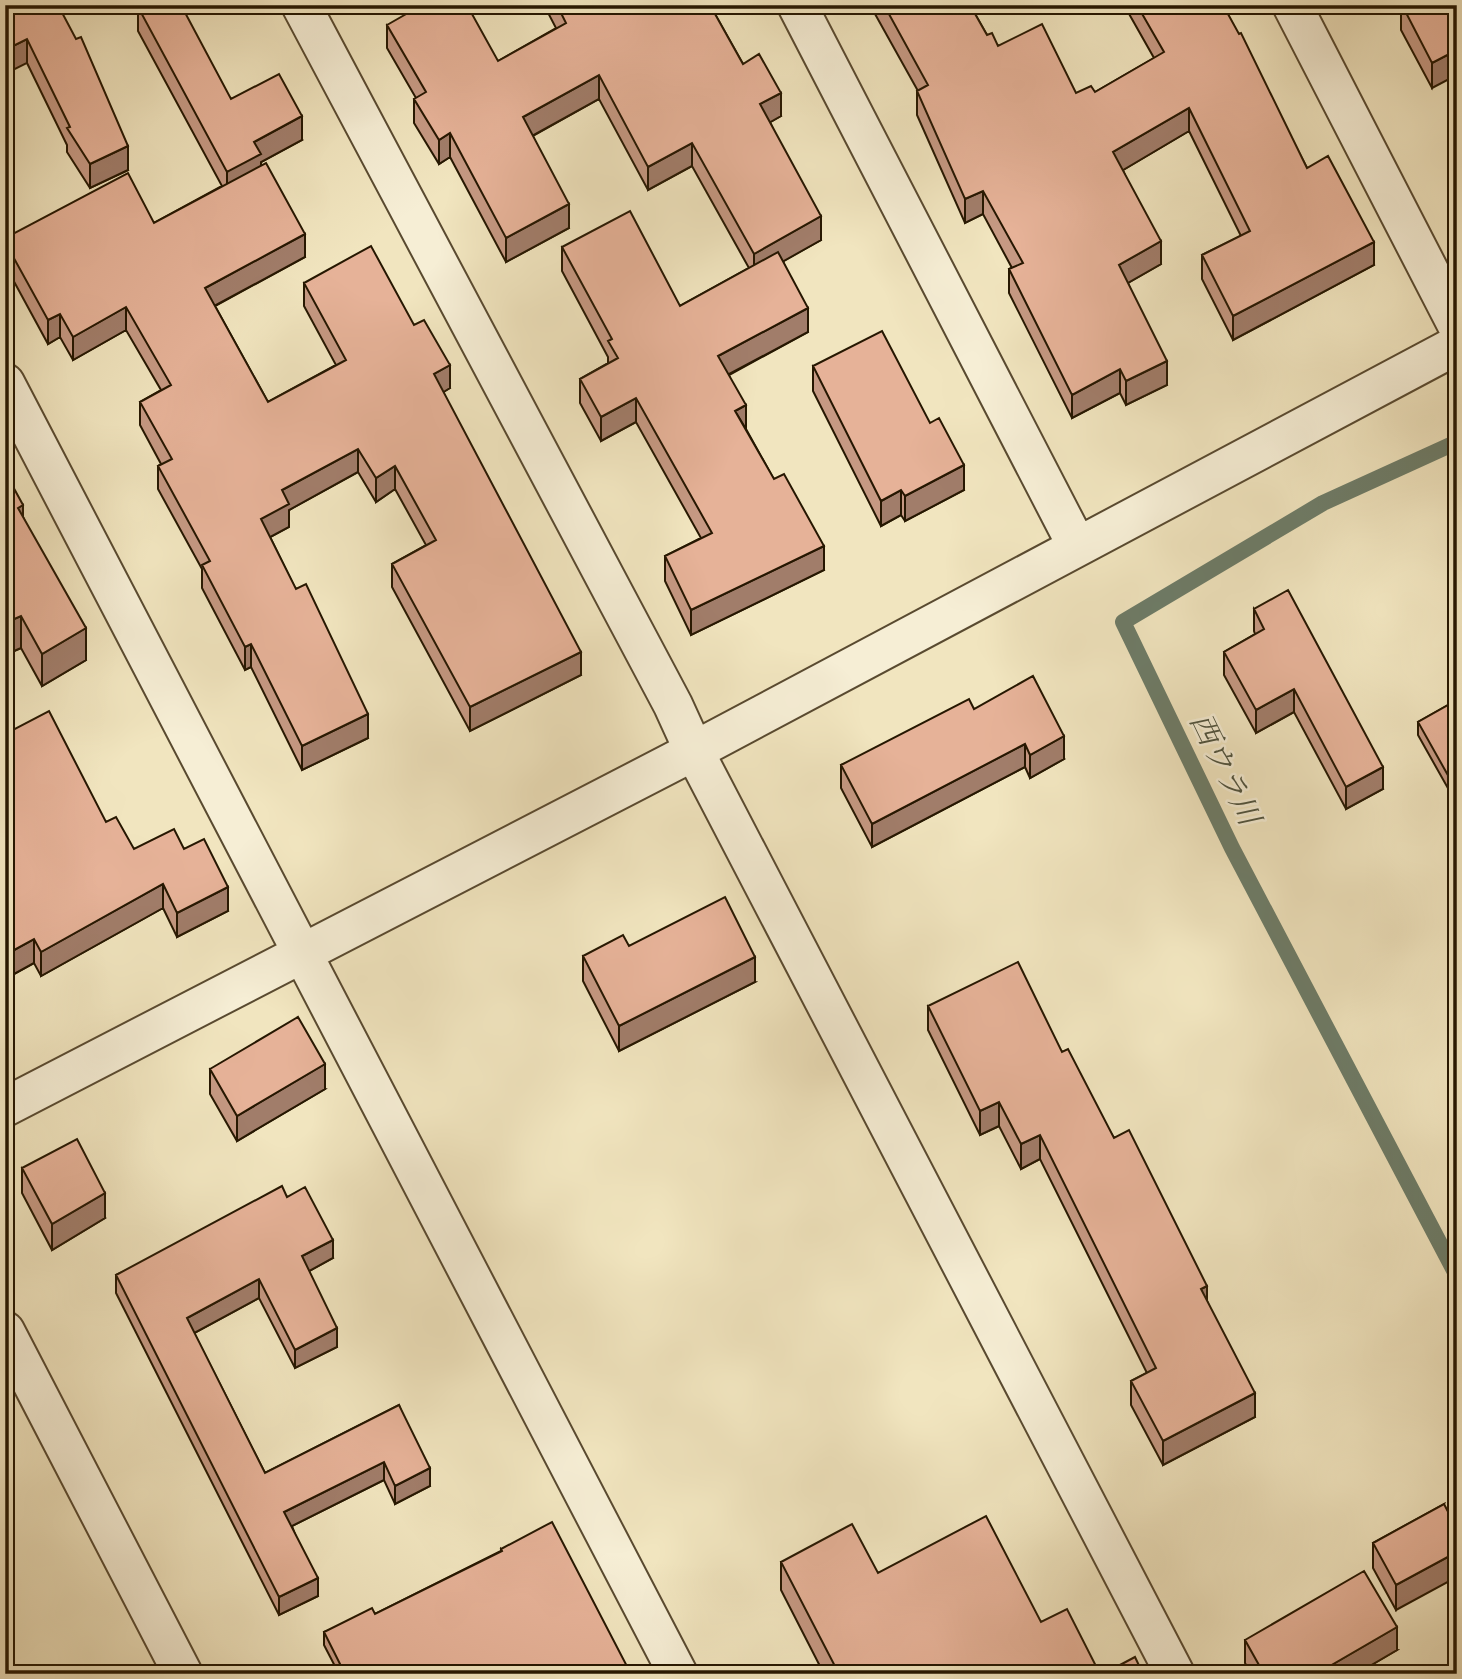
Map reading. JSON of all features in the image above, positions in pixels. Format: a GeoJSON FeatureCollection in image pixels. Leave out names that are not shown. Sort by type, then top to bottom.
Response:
{"type":"FeatureCollection","features":[{"type":"Feature","properties":{"kind":"street"},"geometry":{"type":"LineString","coordinates":[[301,5],[673,705],[694,751],[1175,1674]]}},
{"type":"Feature","properties":{"kind":"street"},"geometry":{"type":"LineString","coordinates":[[797,5],[1077,546]]}},
{"type":"Feature","properties":{"kind":"street"},"geometry":{"type":"LineString","coordinates":[[1292,5],[1457,325]]}},
{"type":"Feature","properties":{"kind":"street"},"geometry":{"type":"LineString","coordinates":[[5,1107],[694,751],[1457,345]]}},
{"type":"Feature","properties":{"kind":"street"},"geometry":{"type":"LineString","coordinates":[[5,383],[678,1674]]}},
{"type":"Feature","properties":{"kind":"street"},"geometry":{"type":"LineString","coordinates":[[5,1331],[183,1674]]}},
{"type":"Feature","properties":{"kind":"building"},"geometry":{"type":"Polygon","coordinates":[[[5,5],[58,5],[76,39],[81,37],[128,146],[90,164],[67,128],[70,127],[27,39],[5,50],[5,5]]]}},
{"type":"Feature","properties":{"kind":"building"},"geometry":{"type":"Polygon","coordinates":[[[181,5],[231,99],[279,74],[302,116],[254,142],[261,154],[227,172],[138,7],[181,5]]]}},
{"type":"Feature","properties":{"kind":"building"},"geometry":{"type":"Polygon","coordinates":[[[422,5],[467,5],[498,61],[566,23],[557,5],[710,5],[743,64],[759,54],[781,93],[760,104],[821,216],[754,254],[692,143],[648,167],[599,75],[523,117],[569,204],[506,238],[450,133],[439,140],[414,99],[426,92],[387,25],[422,5]]]}},
{"type":"Feature","properties":{"kind":"building"},"geometry":{"type":"Polygon","coordinates":[[[884,5],[970,5],[987,35],[992,33],[998,46],[1042,24],[1076,93],[1091,86],[1095,92],[1164,52],[1137,5],[1223,5],[1239,34],[1241,33],[1307,168],[1328,156],[1374,242],[1233,316],[1202,255],[1250,231],[1189,108],[1113,152],[1161,241],[1119,265],[1167,361],[1126,381],[1120,369],[1072,395],[1009,269],[1023,263],[983,191],[965,199],[917,91],[928,85],[884,5]]]}},
{"type":"Feature","properties":{"kind":"building"},"geometry":{"type":"Polygon","coordinates":[[[1402,5],[1457,5],[1457,50],[1432,63],[1402,5]]]}},
{"type":"Feature","properties":{"kind":"building"},"geometry":{"type":"Polygon","coordinates":[[[266,163],[305,234],[205,288],[268,402],[346,360],[304,283],[371,246],[414,325],[424,320],[450,365],[434,374],[581,652],[470,707],[392,564],[436,540],[395,466],[376,478],[358,449],[282,490],[289,504],[261,519],[296,589],[306,584],[368,714],[302,746],[251,644],[245,647],[202,565],[210,561],[158,466],[172,459],[140,402],[171,385],[126,307],[73,337],[60,314],[48,320],[5,242],[5,238],[128,173],[154,223],[266,163]]]}},
{"type":"Feature","properties":{"kind":"building"},"geometry":{"type":"Polygon","coordinates":[[[630,211],[680,306],[778,252],[808,308],[718,356],[746,405],[735,411],[774,479],[784,474],[824,546],[691,610],[665,556],[712,533],[636,398],[601,417],[580,379],[618,358],[608,341],[612,339],[562,247],[630,211]]]}},
{"type":"Feature","properties":{"kind":"building"},"geometry":{"type":"Polygon","coordinates":[[[882,331],[930,423],[939,418],[964,465],[905,496],[901,490],[881,501],[813,366],[882,331]]]}},
{"type":"Feature","properties":{"kind":"building"},"geometry":{"type":"Polygon","coordinates":[[[5,472],[23,505],[18,508],[86,628],[42,654],[21,616],[5,623],[5,472]]]}},
{"type":"Feature","properties":{"kind":"building"},"geometry":{"type":"Polygon","coordinates":[[[1288,590],[1383,767],[1346,787],[1294,689],[1256,710],[1224,652],[1264,629],[1254,609],[1288,590]]]}},
{"type":"Feature","properties":{"kind":"building"},"geometry":{"type":"Polygon","coordinates":[[[1033,676],[1064,736],[1030,755],[1025,744],[872,824],[841,765],[969,699],[974,709],[1033,676]]]}},
{"type":"Feature","properties":{"kind":"building"},"geometry":{"type":"Polygon","coordinates":[[[1457,700],[1457,784],[1454,786],[1418,722],[1457,700]]]}},
{"type":"Feature","properties":{"kind":"building"},"geometry":{"type":"Polygon","coordinates":[[[49,711],[106,822],[116,817],[134,849],[174,829],[184,849],[204,839],[228,887],[177,913],[163,884],[41,952],[34,939],[5,955],[5,734],[49,711]]]}},
{"type":"Feature","properties":{"kind":"building"},"geometry":{"type":"Polygon","coordinates":[[[725,897],[755,957],[619,1026],[583,956],[623,935],[629,946],[725,897]]]}},
{"type":"Feature","properties":{"kind":"building"},"geometry":{"type":"Polygon","coordinates":[[[1018,962],[1062,1052],[1068,1049],[1114,1138],[1129,1130],[1207,1286],[1201,1289],[1255,1393],[1163,1441],[1131,1381],[1156,1368],[1040,1135],[1021,1144],[999,1102],[980,1111],[928,1006],[1018,962]]]}},
{"type":"Feature","properties":{"kind":"building"},"geometry":{"type":"Polygon","coordinates":[[[298,1017],[325,1064],[237,1116],[210,1069],[298,1017]]]}},
{"type":"Feature","properties":{"kind":"building"},"geometry":{"type":"Polygon","coordinates":[[[77,1139],[105,1193],[52,1224],[22,1168],[77,1139]]]}},
{"type":"Feature","properties":{"kind":"building"},"geometry":{"type":"Polygon","coordinates":[[[282,1186],[287,1197],[305,1187],[333,1240],[302,1256],[337,1328],[295,1350],[259,1279],[187,1318],[265,1473],[399,1405],[430,1468],[395,1486],[384,1462],[284,1512],[318,1578],[279,1597],[116,1275],[282,1186]]]}},
{"type":"Feature","properties":{"kind":"building"},"geometry":{"type":"Polygon","coordinates":[[[1444,1504],[1457,1529],[1457,1552],[1396,1585],[1373,1543],[1444,1504]]]}},
{"type":"Feature","properties":{"kind":"building"},"geometry":{"type":"Polygon","coordinates":[[[986,1516],[1041,1622],[1067,1609],[1100,1674],[839,1674],[781,1562],[852,1524],[878,1573],[986,1516]]]}},
{"type":"Feature","properties":{"kind":"building"},"geometry":{"type":"Polygon","coordinates":[[[552,1522],[631,1674],[345,1674],[324,1632],[372,1608],[375,1614],[502,1551],[501,1549],[552,1522]]]}},
{"type":"Feature","properties":{"kind":"building"},"geometry":{"type":"Polygon","coordinates":[[[1364,1571],[1397,1627],[1316,1674],[1264,1674],[1245,1640],[1364,1571]]]}},
{"type":"Feature","properties":{"kind":"building"},"geometry":{"type":"Polygon","coordinates":[[[1135,1657],[1143,1674],[1103,1674],[1135,1657]]]}},
{"type":"Feature","properties":{"kind":"waterway","name":"西ウラ川"},"geometry":{"type":"LineString","coordinates":[[1457,442],[1323,503],[1123,622],[1232,848],[1457,1276]]}}]}
